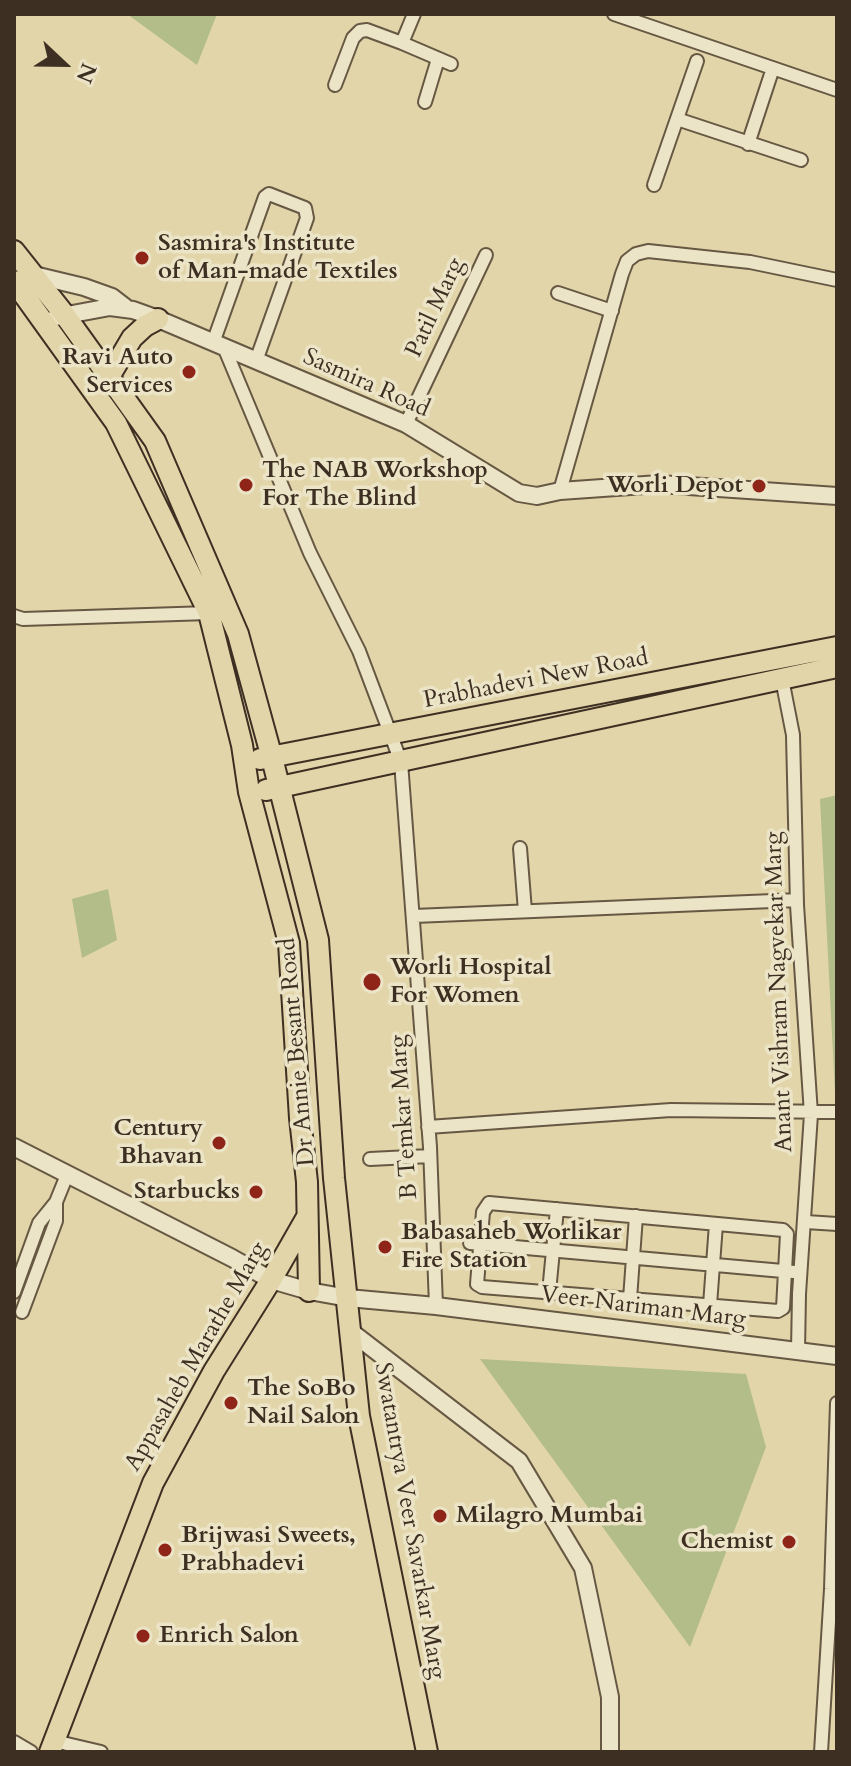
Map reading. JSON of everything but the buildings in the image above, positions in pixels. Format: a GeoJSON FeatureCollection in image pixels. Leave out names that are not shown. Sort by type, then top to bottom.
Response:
{"type":"FeatureCollection","features":[{"type":"Feature","properties":{"kind":"main road"},"geometry":{"type":"LineString","coordinates":[[14,251],[24,278],[54,317]]}},
{"type":"Feature","properties":{"kind":"main road","name":"Dr Annie Besant Road"},"geometry":{"type":"LineString","coordinates":[[54,317],[109,377],[155,441],[238,634],[318,940],[334,1178],[348,1298]]}},
{"type":"Feature","properties":{"kind":"main road","name":"Dr Annie Besant Road"},"geometry":{"type":"LineString","coordinates":[[54,317],[116,423],[209,613],[245,761],[249,792],[289,943],[308,1215],[309,1291]]}},
{"type":"Feature","properties":{"kind":"main road"},"geometry":{"type":"LineString","coordinates":[[109,377],[132,338],[158,319]]}},
{"type":"Feature","properties":{"kind":"main road","name":"Prabhadevi New Road"},"geometry":{"type":"LineString","coordinates":[[245,761],[837,647]]}},
{"type":"Feature","properties":{"kind":"main road","name":"Prabhadevi New Road"},"geometry":{"type":"LineString","coordinates":[[249,792],[837,667]]}},
{"type":"Feature","properties":{"kind":"main road","name":"Appasaheb Marathe Marg"},"geometry":{"type":"LineString","coordinates":[[52,1747],[153,1483],[214,1371],[308,1215]]}},
{"type":"Feature","properties":{"kind":"main road","name":"Swatantrya Veer Savarkar Marg"},"geometry":{"type":"LineString","coordinates":[[348,1298],[359,1416],[427,1752]]}},
{"type":"Feature","properties":{"kind":"street"},"geometry":{"type":"LineString","coordinates":[[402,43],[414,14]]}},
{"type":"Feature","properties":{"kind":"street"},"geometry":{"type":"LineString","coordinates":[[614,14],[837,90]]}},
{"type":"Feature","properties":{"kind":"street"},"geometry":{"type":"LineString","coordinates":[[335,85],[353,38],[360,31],[367,30],[444,62],[425,102]]}},
{"type":"Feature","properties":{"kind":"street"},"geometry":{"type":"LineString","coordinates":[[654,185],[697,61]]}},
{"type":"Feature","properties":{"kind":"street"},"geometry":{"type":"LineString","coordinates":[[748,144],[773,68]]}},
{"type":"Feature","properties":{"kind":"street"},"geometry":{"type":"LineString","coordinates":[[677,119],[801,160]]}},
{"type":"Feature","properties":{"kind":"street"},"geometry":{"type":"LineString","coordinates":[[218,345],[265,197],[269,194],[305,208],[307,218],[256,361]]}},
{"type":"Feature","properties":{"kind":"street"},"geometry":{"type":"LineString","coordinates":[[560,491],[627,261],[636,254],[648,251],[750,262],[837,280]]}},
{"type":"Feature","properties":{"kind":"street","name":"Patil Marg"},"geometry":{"type":"LineString","coordinates":[[406,424],[486,255]]}},
{"type":"Feature","properties":{"kind":"street"},"geometry":{"type":"LineString","coordinates":[[24,278],[84,287],[112,297],[126,308]]}},
{"type":"Feature","properties":{"kind":"street"},"geometry":{"type":"LineString","coordinates":[[558,293],[612,311]]}},
{"type":"Feature","properties":{"kind":"street","name":"Sasmira Road"},"geometry":{"type":"LineString","coordinates":[[54,317],[110,307],[126,308],[158,319],[406,424],[519,493],[537,496],[560,491],[659,484],[837,496]]}},
{"type":"Feature","properties":{"kind":"street","name":"B Temkar Marg"},"geometry":{"type":"LineString","coordinates":[[218,345],[310,553],[359,651],[401,762],[430,1156],[436,1306]]}},
{"type":"Feature","properties":{"kind":"street"},"geometry":{"type":"LineString","coordinates":[[14,616],[23,619],[209,613]]}},
{"type":"Feature","properties":{"kind":"street","name":"Anant Vishram Nagvekar Marg"},"geometry":{"type":"LineString","coordinates":[[782,679],[793,735],[797,900],[811,1114],[798,1351]]}},
{"type":"Feature","properties":{"kind":"street"},"geometry":{"type":"LineString","coordinates":[[520,848],[525,911]]}},
{"type":"Feature","properties":{"kind":"street"},"geometry":{"type":"LineString","coordinates":[[414,916],[797,900]]}},
{"type":"Feature","properties":{"kind":"street"},"geometry":{"type":"LineString","coordinates":[[428,1127],[671,1110],[837,1112]]}},
{"type":"Feature","properties":{"kind":"street","name":"Veer Nariman Marg"},"geometry":{"type":"LineString","coordinates":[[14,1147],[271,1280],[309,1291],[837,1356]]}},
{"type":"Feature","properties":{"kind":"street"},"geometry":{"type":"LineString","coordinates":[[370,1159],[430,1156]]}},
{"type":"Feature","properties":{"kind":"street"},"geometry":{"type":"LineString","coordinates":[[14,1292],[39,1223],[56,1202],[67,1175]]}},
{"type":"Feature","properties":{"kind":"street"},"geometry":{"type":"LineString","coordinates":[[22,1312],[56,1221],[56,1202]]}},
{"type":"Feature","properties":{"kind":"street"},"geometry":{"type":"LineString","coordinates":[[489,1203],[557,1209],[786,1231],[784,1306],[781,1310],[479,1286],[475,1243],[483,1212],[489,1203]]}},
{"type":"Feature","properties":{"kind":"street"},"geometry":{"type":"LineString","coordinates":[[549,1292],[557,1209]]}},
{"type":"Feature","properties":{"kind":"street"},"geometry":{"type":"LineString","coordinates":[[630,1299],[636,1216]]}},
{"type":"Feature","properties":{"kind":"street"},"geometry":{"type":"LineString","coordinates":[[806,1222],[837,1224]]}},
{"type":"Feature","properties":{"kind":"street"},"geometry":{"type":"LineString","coordinates":[[710,1305],[716,1224]]}},
{"type":"Feature","properties":{"kind":"street"},"geometry":{"type":"LineString","coordinates":[[475,1243],[800,1273]]}},
{"type":"Feature","properties":{"kind":"street"},"geometry":{"type":"LineString","coordinates":[[350,1331],[519,1461],[583,1568],[610,1697],[610,1752]]}},
{"type":"Feature","properties":{"kind":"street"},"geometry":{"type":"LineString","coordinates":[[821,1752],[834,1589],[837,1403]]}},
{"type":"Feature","properties":{"kind":"street"},"geometry":{"type":"LineString","coordinates":[[14,1742],[31,1752]]}},
{"type":"Feature","properties":{"kind":"street"},"geometry":{"type":"LineString","coordinates":[[52,1747],[101,1752]]}},
{"type":"Feature","properties":{"kind":"green space"},"geometry":{"type":"Polygon","coordinates":[[[127,14],[217,14],[197,65],[127,14]]]}},
{"type":"Feature","properties":{"kind":"green space"},"geometry":{"type":"Polygon","coordinates":[[[837,795],[837,1093],[835,1093],[820,799],[837,795]]]}},
{"type":"Feature","properties":{"kind":"green space"},"geometry":{"type":"Polygon","coordinates":[[[108,889],[117,940],[82,958],[72,899],[108,889]]]}},
{"type":"Feature","properties":{"kind":"green space"},"geometry":{"type":"Polygon","coordinates":[[[480,1359],[746,1374],[766,1447],[690,1647],[480,1359]]]}},
{"type":"Feature","properties":{"kind":"place","name":"Sasmira's Institute of Man-made Textiles"},"geometry":{"type":"Point","coordinates":[142,258]}},
{"type":"Feature","properties":{"kind":"place","name":"Ravi Auto Services"},"geometry":{"type":"Point","coordinates":[189,372]}},
{"type":"Feature","properties":{"kind":"place","name":"The NAB Workshop For The Blind"},"geometry":{"type":"Point","coordinates":[246,485]}},
{"type":"Feature","properties":{"kind":"place","name":"Worli Depot"},"geometry":{"type":"Point","coordinates":[759,486]}},
{"type":"Feature","properties":{"kind":"place","name":"Worli Hospital For Women"},"geometry":{"type":"Point","coordinates":[372,982]}},
{"type":"Feature","properties":{"kind":"place","name":"Century Bhavan"},"geometry":{"type":"Point","coordinates":[219,1143]}},
{"type":"Feature","properties":{"kind":"place","name":"Starbucks"},"geometry":{"type":"Point","coordinates":[256,1192]}},
{"type":"Feature","properties":{"kind":"place","name":"Babasaheb Worlikar Fire Station"},"geometry":{"type":"Point","coordinates":[385,1247]}},
{"type":"Feature","properties":{"kind":"place","name":"The SoBo Nail Salon"},"geometry":{"type":"Point","coordinates":[231,1403]}},
{"type":"Feature","properties":{"kind":"place","name":"Milagro Mumbai"},"geometry":{"type":"Point","coordinates":[440,1516]}},
{"type":"Feature","properties":{"kind":"place","name":"Chemist"},"geometry":{"type":"Point","coordinates":[789,1542]}},
{"type":"Feature","properties":{"kind":"place","name":"Brijwasi Sweets, Prabhadevi"},"geometry":{"type":"Point","coordinates":[165,1550]}},
{"type":"Feature","properties":{"kind":"place","name":"Enrich Salon"},"geometry":{"type":"Point","coordinates":[143,1636]}}]}
